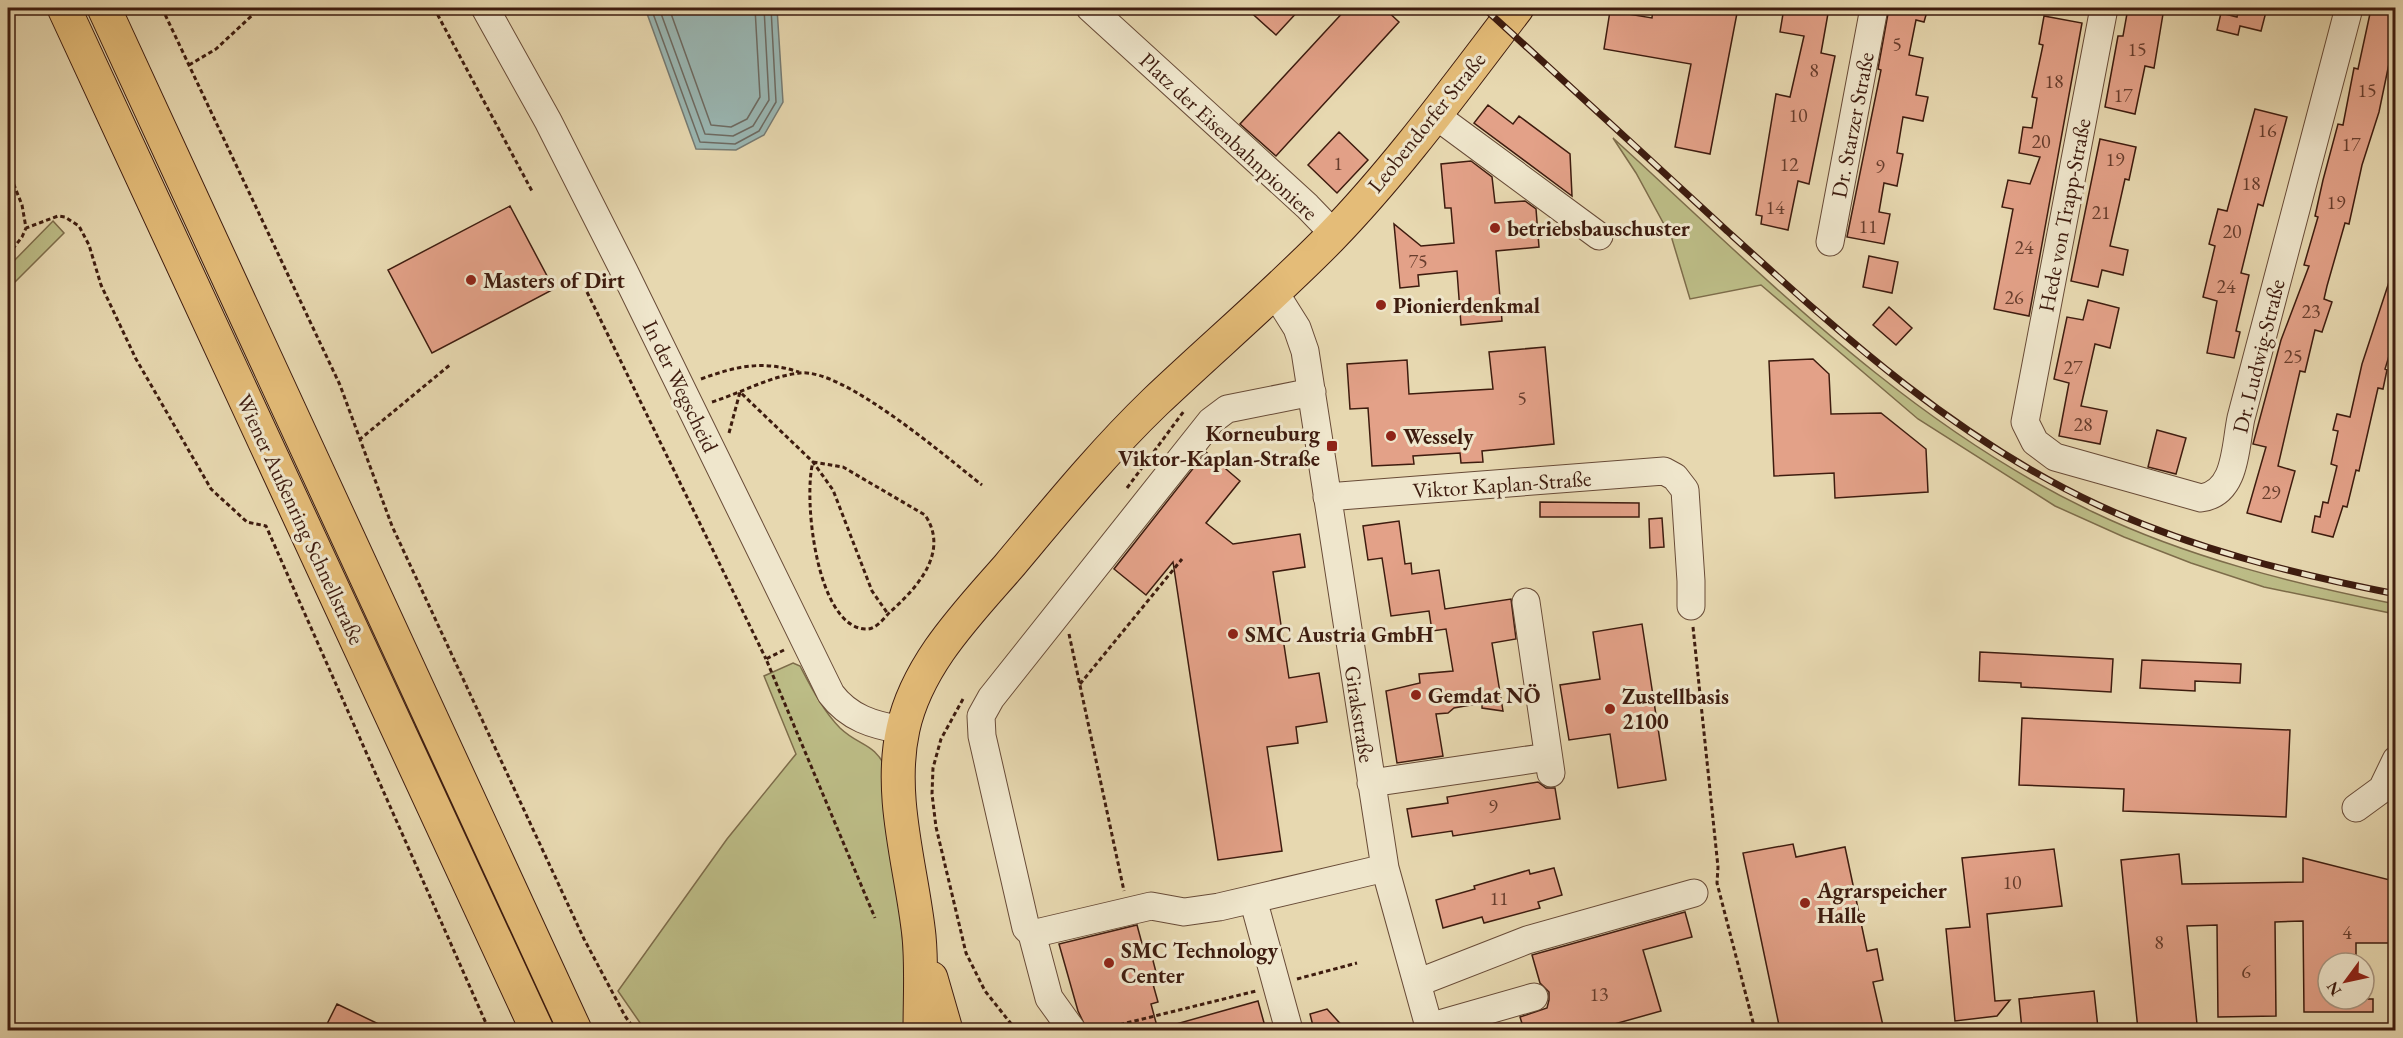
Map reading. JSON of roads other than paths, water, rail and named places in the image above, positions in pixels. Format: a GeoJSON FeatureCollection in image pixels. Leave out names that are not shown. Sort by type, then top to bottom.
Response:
{"type":"FeatureCollection","features":[{"type":"Feature","properties":{"kind":"main road","name":"Wiener Außenring Schnellstraße"},"geometry":{"type":"LineString","coordinates":[[64,8],[537,1030]]}},
{"type":"Feature","properties":{"kind":"main road","name":"Wiener Außenring Schnellstraße"},"geometry":{"type":"LineString","coordinates":[[104,8],[575,1030]]}},
{"type":"Feature","properties":{"kind":"main road","name":"Leobendorfer Straße"},"geometry":{"type":"LineString","coordinates":[[1334,234],[1435,115],[1517,8]]}},
{"type":"Feature","properties":{"kind":"main road","name":"Platz der Eisenbahnpioniere"},"geometry":{"type":"LineString","coordinates":[[919,939],[899,790],[902,730],[920,683],[947,638],[1067,497],[1153,404],[1275,293],[1334,234]]}},
{"type":"Feature","properties":{"kind":"main road"},"geometry":{"type":"LineString","coordinates":[[919,939],[920,1030]]}},
{"type":"Feature","properties":{"kind":"main road"},"geometry":{"type":"LineString","coordinates":[[919,939],[946,1030]]}},
{"type":"Feature","properties":{"kind":"street","name":"In der Wegscheid"},"geometry":{"type":"LineString","coordinates":[[485,8],[548,121],[722,470],[825,684],[839,705],[868,723],[902,730]]}},
{"type":"Feature","properties":{"kind":"street","name":"Platz der Eisenbahnpioniere"},"geometry":{"type":"LineString","coordinates":[[1090,8],[1307,206],[1334,234]]}},
{"type":"Feature","properties":{"kind":"street","name":"Dr. Starzer Straße"},"geometry":{"type":"LineString","coordinates":[[1830,242],[1874,8]]}},
{"type":"Feature","properties":{"kind":"street","name":"Hede von Trapp-Straße"},"geometry":{"type":"LineString","coordinates":[[2025,422],[2104,8]]}},
{"type":"Feature","properties":{"kind":"street","name":"Dr. Ludwig-Straße"},"geometry":{"type":"LineString","coordinates":[[2025,422],[2035,442],[2055,457],[2201,498],[2214,494],[2229,480],[2241,418],[2349,8]]}},
{"type":"Feature","properties":{"kind":"street"},"geometry":{"type":"LineString","coordinates":[[1435,115],[1599,236]]}},
{"type":"Feature","properties":{"kind":"street","name":"Girakstraße"},"geometry":{"type":"LineString","coordinates":[[1275,293],[1297,328],[1305,351],[1385,868],[1430,1029]]}},
{"type":"Feature","properties":{"kind":"street"},"geometry":{"type":"LineString","coordinates":[[1072,1030],[1049,998],[1032,934],[1026,928],[982,736],[981,716],[991,698],[1064,609],[1211,420],[1227,409],[1312,392]]}},
{"type":"Feature","properties":{"kind":"street","name":"Viktor Kaplan-Straße"},"geometry":{"type":"LineString","coordinates":[[1327,497],[1664,471],[1675,477],[1685,490],[1692,581],[1691,606]]}},
{"type":"Feature","properties":{"kind":"street"},"geometry":{"type":"LineString","coordinates":[[1371,783],[1550,766],[1526,602]]}},
{"type":"Feature","properties":{"kind":"street"},"geometry":{"type":"LineString","coordinates":[[2356,808],[2382,789],[2396,760]]}},
{"type":"Feature","properties":{"kind":"street"},"geometry":{"type":"LineString","coordinates":[[1032,934],[1150,906],[1184,912],[1385,868]]}},
{"type":"Feature","properties":{"kind":"street"},"geometry":{"type":"LineString","coordinates":[[1417,982],[1527,940],[1694,893]]}},
{"type":"Feature","properties":{"kind":"street"},"geometry":{"type":"LineString","coordinates":[[1253,898],[1289,1030]]}},
{"type":"Feature","properties":{"kind":"street"},"geometry":{"type":"LineString","coordinates":[[1430,1029],[1534,997]]}},
{"type":"Feature","properties":{"kind":"water"},"geometry":{"type":"Polygon","coordinates":[[[645,8],[777,8],[783,102],[764,135],[736,150],[696,149],[645,8]]]}},
{"type":"Feature","properties":{"kind":"railway"},"geometry":{"type":"LineString","coordinates":[[1484,8],[1725,229],[1856,345],[1901,382],[1995,449],[2098,505],[2170,535],[2282,569],[2396,594]]}},
{"type":"Feature","properties":{"kind":"place","name":"betriebsbauschuster"},"geometry":{"type":"Point","coordinates":[1495,228]}},
{"type":"Feature","properties":{"kind":"place","name":"Masters of Dirt"},"geometry":{"type":"Point","coordinates":[471,280]}},
{"type":"Feature","properties":{"kind":"place","name":"Pionierdenkmal"},"geometry":{"type":"Point","coordinates":[1381,305]}},
{"type":"Feature","properties":{"kind":"place","name":"Wessely"},"geometry":{"type":"Point","coordinates":[1391,436]}},
{"type":"Feature","properties":{"kind":"place","name":"Korneuburg Viktor-Kaplan-Straße"},"geometry":{"type":"Point","coordinates":[1332,446]}},
{"type":"Feature","properties":{"kind":"place","name":"SMC Austria GmbH"},"geometry":{"type":"Point","coordinates":[1233,634]}},
{"type":"Feature","properties":{"kind":"place","name":"Gemdat NÖ"},"geometry":{"type":"Point","coordinates":[1416,695]}},
{"type":"Feature","properties":{"kind":"place","name":"Zustellbasis 2100"},"geometry":{"type":"Point","coordinates":[1610,709]}},
{"type":"Feature","properties":{"kind":"place","name":"Agrarspeicher Halle"},"geometry":{"type":"Point","coordinates":[1805,903]}},
{"type":"Feature","properties":{"kind":"place","name":"SMC Technology Center"},"geometry":{"type":"Point","coordinates":[1109,963]}}]}
